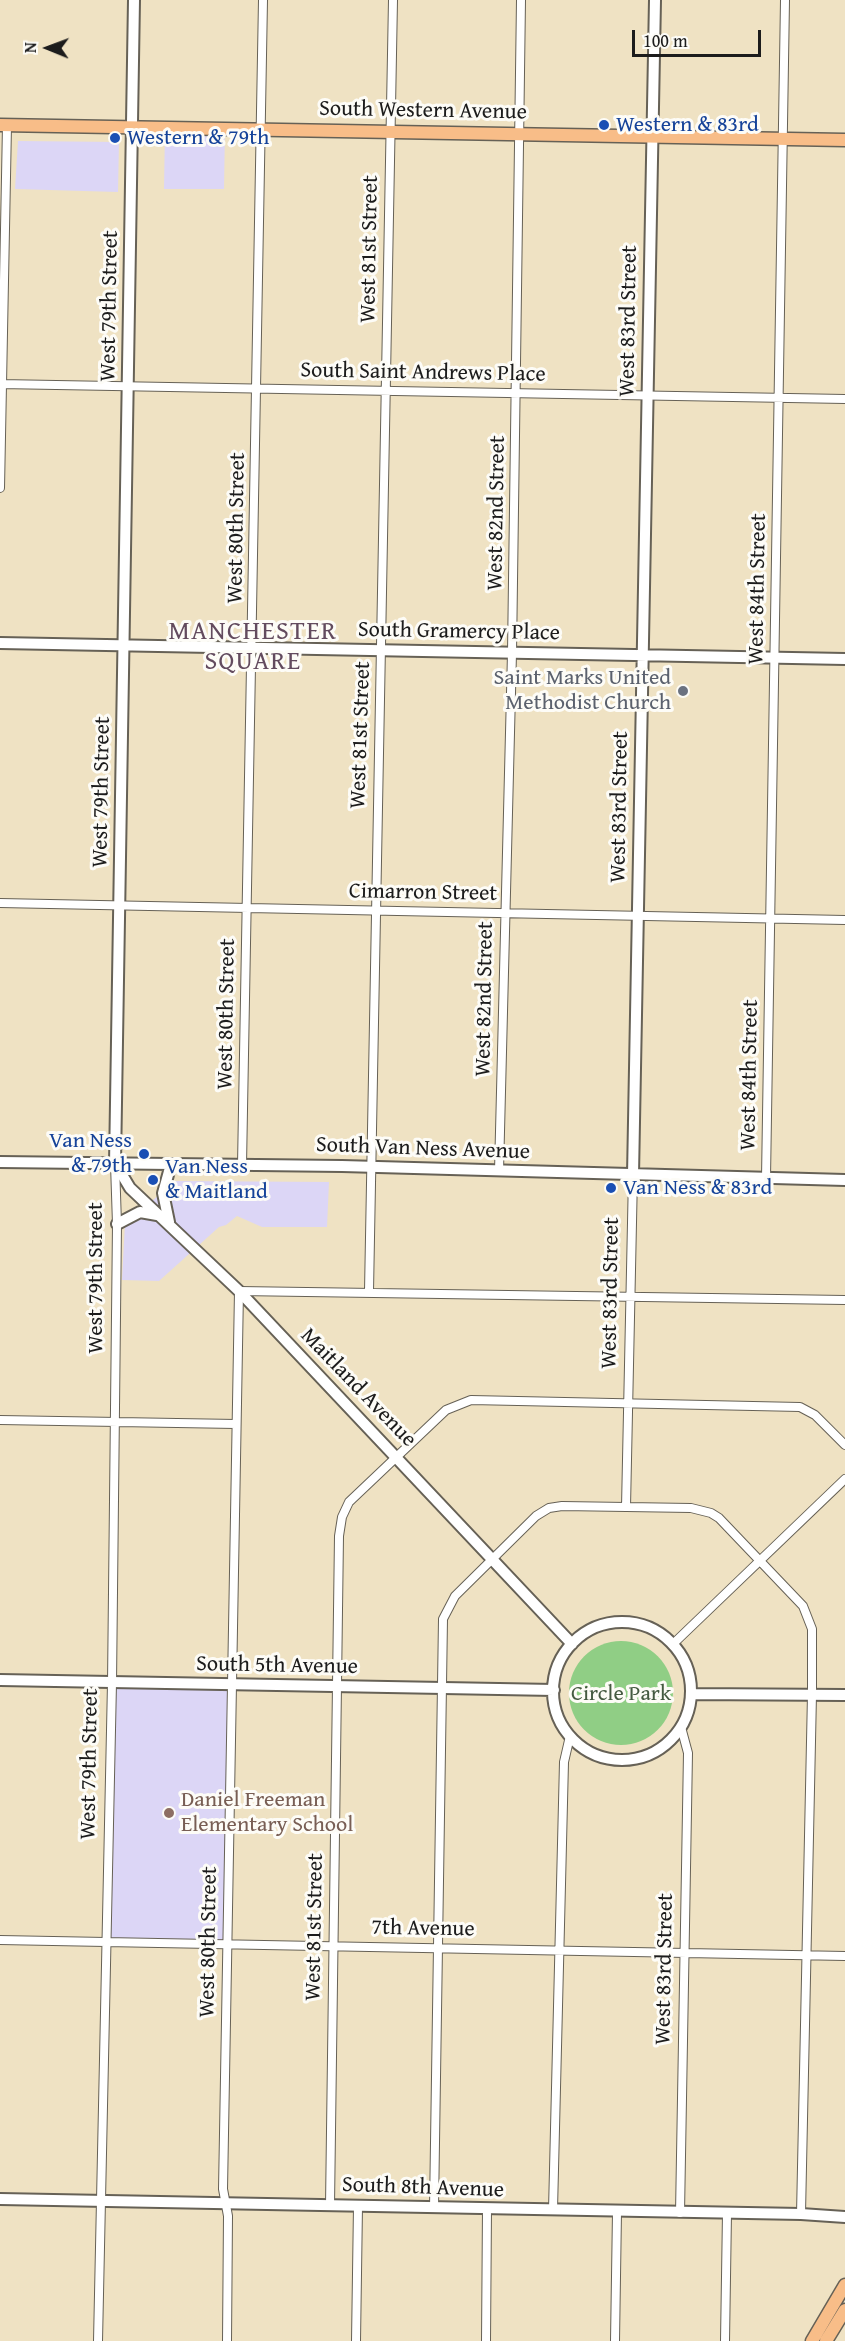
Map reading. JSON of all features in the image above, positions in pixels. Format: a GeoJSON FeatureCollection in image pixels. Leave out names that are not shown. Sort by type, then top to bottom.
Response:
{"type":"FeatureCollection","features":[{"type":"Feature","properties":{"kind":"main road","name":"South Western Avenue"},"geometry":{"type":"LineString","coordinates":[[3,125],[845,140]]}},
{"type":"Feature","properties":{"kind":"main road"},"geometry":{"type":"LineString","coordinates":[[812,2341],[845,2285]]}},
{"type":"Feature","properties":{"kind":"main road"},"geometry":{"type":"LineString","coordinates":[[826,2341],[845,2310]]}},
{"type":"Feature","properties":{"kind":"street","name":"West 79th Street"},"geometry":{"type":"LineString","coordinates":[[98,2341],[112,1683],[117,1224],[115,1163],[135,0]]}},
{"type":"Feature","properties":{"kind":"street","name":"West 80th Street"},"geometry":{"type":"LineString","coordinates":[[242,1165],[263,0]]}},
{"type":"Feature","properties":{"kind":"street","name":"West 81st Street"},"geometry":{"type":"LineString","coordinates":[[369,1291],[393,0]]}},
{"type":"Feature","properties":{"kind":"street","name":"West 82nd Street"},"geometry":{"type":"LineString","coordinates":[[499,1171],[517,393],[521,0]]}},
{"type":"Feature","properties":{"kind":"street","name":"West 83rd Street"},"geometry":{"type":"LineString","coordinates":[[626,1507],[655,0]]}},
{"type":"Feature","properties":{"kind":"street","name":"West 84th Street"},"geometry":{"type":"LineString","coordinates":[[766,1178],[785,0]]}},
{"type":"Feature","properties":{"kind":"street"},"geometry":{"type":"LineString","coordinates":[[0,488],[3,125]]}},
{"type":"Feature","properties":{"kind":"street","name":"South Saint Andrews Place"},"geometry":{"type":"LineString","coordinates":[[1,384],[845,399]]}},
{"type":"Feature","properties":{"kind":"street","name":"South Gramercy Place"},"geometry":{"type":"LineString","coordinates":[[0,643],[845,659]]}},
{"type":"Feature","properties":{"kind":"street","name":"Cimarron Street"},"geometry":{"type":"LineString","coordinates":[[0,903],[845,920]]}},
{"type":"Feature","properties":{"kind":"street","name":"South Van Ness Avenue"},"geometry":{"type":"LineString","coordinates":[[0,1162],[242,1165],[845,1180]]}},
{"type":"Feature","properties":{"kind":"street","name":"Maitland Avenue"},"geometry":{"type":"LineString","coordinates":[[115,1163],[130,1188],[239,1291],[572,1644]]}},
{"type":"Feature","properties":{"kind":"street"},"geometry":{"type":"LineString","coordinates":[[167,1221],[163,1193],[171,1164]]}},
{"type":"Feature","properties":{"kind":"street"},"geometry":{"type":"LineString","coordinates":[[117,1224],[140,1212],[151,1211],[167,1221]]}},
{"type":"Feature","properties":{"kind":"street","name":"West 80th Street"},"geometry":{"type":"LineString","coordinates":[[227,2341],[226,2204],[223,2189],[239,1291]]}},
{"type":"Feature","properties":{"kind":"street"},"geometry":{"type":"LineString","coordinates":[[239,1291],[369,1291],[845,1300]]}},
{"type":"Feature","properties":{"kind":"street","name":"West 81st Street"},"geometry":{"type":"LineString","coordinates":[[330,2205],[339,1536],[342,1517],[349,1502],[446,1410],[471,1400],[800,1407],[815,1415],[845,1444]]}},
{"type":"Feature","properties":{"kind":"street"},"geometry":{"type":"LineString","coordinates":[[0,1420],[236,1424]]}},
{"type":"Feature","properties":{"kind":"street"},"geometry":{"type":"LineString","coordinates":[[672,1644],[845,1479]]}},
{"type":"Feature","properties":{"kind":"street"},"geometry":{"type":"LineString","coordinates":[[434,2208],[441,1689],[443,1619],[447,1606],[492,1557],[536,1516],[549,1509],[562,1506],[691,1508],[711,1513],[761,1561],[803,1606],[810,1618],[812,1694],[801,2214]]}},
{"type":"Feature","properties":{"kind":"street"},"geometry":{"type":"LineString","coordinates":[[622,1622],[650,1627],[672,1644],[683,1658],[689,1674],[691,1694],[681,1727],[658,1750],[628,1760],[596,1755],[570,1736],[555,1707],[554,1690],[558,1665],[572,1644],[595,1627],[622,1622]]}},
{"type":"Feature","properties":{"kind":"street","name":"South 5th Avenue"},"geometry":{"type":"LineString","coordinates":[[0,1680],[554,1690]]}},
{"type":"Feature","properties":{"kind":"street"},"geometry":{"type":"LineString","coordinates":[[691,1694],[845,1695]]}},
{"type":"Feature","properties":{"kind":"street","name":"West 83rd Street"},"geometry":{"type":"LineString","coordinates":[[680,2212],[688,1753],[681,1727]]}},
{"type":"Feature","properties":{"kind":"street"},"geometry":{"type":"LineString","coordinates":[[553,2210],[564,1762],[570,1736]]}},
{"type":"Feature","properties":{"kind":"street","name":"7th Avenue"},"geometry":{"type":"LineString","coordinates":[[0,1940],[845,1956]]}},
{"type":"Feature","properties":{"kind":"street","name":"South 8th Avenue"},"geometry":{"type":"LineString","coordinates":[[0,2199],[801,2214],[845,2217]]}},
{"type":"Feature","properties":{"kind":"street"},"geometry":{"type":"LineString","coordinates":[[356,2341],[358,2206]]}},
{"type":"Feature","properties":{"kind":"street"},"geometry":{"type":"LineString","coordinates":[[486,2341],[487,2209]]}},
{"type":"Feature","properties":{"kind":"street"},"geometry":{"type":"LineString","coordinates":[[615,2341],[617,2212]]}},
{"type":"Feature","properties":{"kind":"street"},"geometry":{"type":"LineString","coordinates":[[725,2341],[727,2213]]}},
{"type":"Feature","properties":{"kind":"shaded area"},"geometry":{"type":"Polygon","coordinates":[[[165,128],[225,129],[224,189],[164,189],[165,128]]]}},
{"type":"Feature","properties":{"kind":"shaded area"},"geometry":{"type":"Polygon","coordinates":[[[18,141],[119,142],[118,192],[15,189],[18,141]]]}},
{"type":"Feature","properties":{"kind":"shaded area"},"geometry":{"type":"Polygon","coordinates":[[[176,1181],[329,1182],[327,1227],[262,1227],[237,1216],[226,1225],[219,1227],[159,1281],[122,1280],[125,1223],[176,1181]]]}},
{"type":"Feature","properties":{"kind":"shaded area","name":"Daniel Freeman Elementary School"},"geometry":{"type":"Polygon","coordinates":[[[112,1683],[231,1684],[227,1944],[106,1943],[112,1683]]]}},
{"type":"Feature","properties":{"kind":"green space","name":"Circle Park"},"geometry":{"type":"Polygon","coordinates":[[[621,1641],[641,1645],[658,1656],[669,1673],[673,1693],[669,1713],[658,1730],[641,1741],[621,1745],[601,1741],[584,1730],[573,1713],[569,1693],[573,1673],[584,1656],[601,1645],[621,1641]]]}},
{"type":"Feature","properties":{"kind":"place","name":"Western & 83rd"},"geometry":{"type":"Point","coordinates":[604,125]}},
{"type":"Feature","properties":{"kind":"place","name":"Western & 79th"},"geometry":{"type":"Point","coordinates":[115,138]}},
{"type":"Feature","properties":{"kind":"place","name":"Saint Marks United Methodist Church"},"geometry":{"type":"Point","coordinates":[683,691]}},
{"type":"Feature","properties":{"kind":"place","name":"Van Ness & 79th"},"geometry":{"type":"Point","coordinates":[144,1154]}},
{"type":"Feature","properties":{"kind":"place","name":"Van Ness & Maitland"},"geometry":{"type":"Point","coordinates":[153,1180]}},
{"type":"Feature","properties":{"kind":"place","name":"Van Ness & 83rd"},"geometry":{"type":"Point","coordinates":[611,1188]}},
{"type":"Feature","properties":{"kind":"place","name":"Daniel Freeman Elementary School"},"geometry":{"type":"Point","coordinates":[169,1813]}},
{"type":"Feature","properties":{"kind":"district","name":"MANCHESTER SQUARE"},"geometry":{"type":"Point","coordinates":[253,647]}}]}
